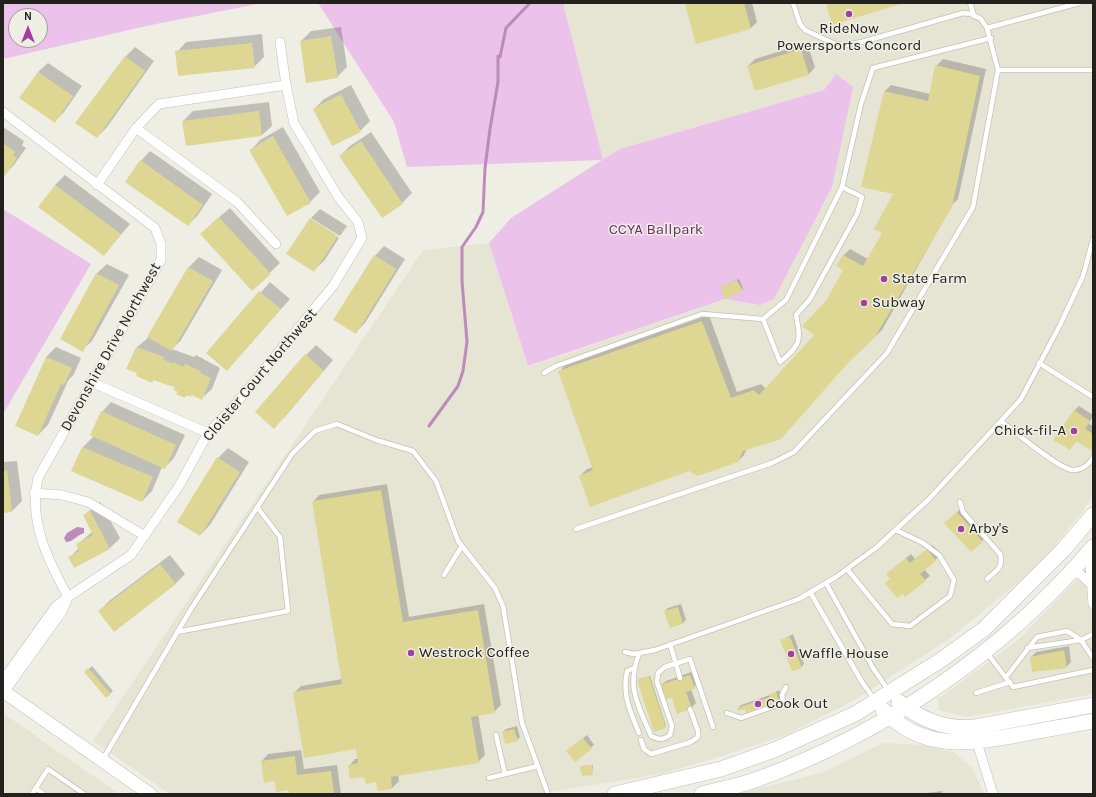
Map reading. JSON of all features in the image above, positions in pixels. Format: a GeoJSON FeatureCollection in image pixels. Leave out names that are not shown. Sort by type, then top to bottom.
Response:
{"type":"FeatureCollection","features":[{"type":"Feature","properties":{"kind":"main road"},"geometry":{"type":"LineString","coordinates":[[615,794],[642,791],[715,770],[774,750],[855,714],[941,660],[984,629],[1058,556],[1093,515]]}},
{"type":"Feature","properties":{"kind":"main road"},"geometry":{"type":"LineString","coordinates":[[702,794],[757,780],[804,761],[838,746],[890,716],[970,664],[1022,621],[1072,572],[1091,550]]}},
{"type":"Feature","properties":{"kind":"main road"},"geometry":{"type":"LineString","coordinates":[[3,688],[150,794]]}},
{"type":"Feature","properties":{"kind":"main road"},"geometry":{"type":"LineString","coordinates":[[890,692],[905,706],[924,719],[935,723],[959,727],[974,727],[1093,705]]}},
{"type":"Feature","properties":{"kind":"main road"},"geometry":{"type":"LineString","coordinates":[[876,701],[890,716],[908,730],[931,738],[953,742],[976,742],[1093,721]]}},
{"type":"Feature","properties":{"kind":"main road"},"geometry":{"type":"LineString","coordinates":[[1073,725],[1082,716],[1093,714]]}},
{"type":"Feature","properties":{"kind":"street","name":"Cloister Court Northwest"},"geometry":{"type":"LineString","coordinates":[[68,597],[131,555],[179,486],[208,433],[234,406],[333,286],[362,238],[358,222],[339,198],[294,123],[286,85],[280,42]]}},
{"type":"Feature","properties":{"kind":"street"},"geometry":{"type":"LineString","coordinates":[[97,185],[136,128],[159,104],[286,85]]}},
{"type":"Feature","properties":{"kind":"street","name":"Devonshire Drive Northwest"},"geometry":{"type":"LineString","coordinates":[[3,112],[155,228],[161,244],[161,260],[38,478],[34,493],[36,513],[42,542],[48,559],[68,597]]}},
{"type":"Feature","properties":{"kind":"street"},"geometry":{"type":"LineString","coordinates":[[136,128],[237,202],[276,244]]}},
{"type":"Feature","properties":{"kind":"street"},"geometry":{"type":"LineString","coordinates":[[91,382],[208,433]]}},
{"type":"Feature","properties":{"kind":"street"},"geometry":{"type":"LineString","coordinates":[[34,493],[62,494],[88,502],[145,536]]}},
{"type":"Feature","properties":{"kind":"street"},"geometry":{"type":"LineString","coordinates":[[1091,550],[1091,584],[1093,604]]}},
{"type":"Feature","properties":{"kind":"street"},"geometry":{"type":"LineString","coordinates":[[1072,572],[1080,574],[1091,584]]}},
{"type":"Feature","properties":{"kind":"street"},"geometry":{"type":"LineString","coordinates":[[3,688],[63,610],[68,597]]}},
{"type":"Feature","properties":{"kind":"street"},"geometry":{"type":"LineString","coordinates":[[974,727],[976,742],[993,794]]}},
{"type":"Feature","properties":{"kind":"lane"},"geometry":{"type":"LineString","coordinates":[[576,529],[783,458],[794,452],[885,354],[973,208],[998,70],[991,38],[981,19],[963,13],[862,42],[845,45],[835,44],[805,30],[800,24],[793,3]]}},
{"type":"Feature","properties":{"kind":"lane"},"geometry":{"type":"LineString","coordinates":[[970,3],[974,16]]}},
{"type":"Feature","properties":{"kind":"lane"},"geometry":{"type":"LineString","coordinates":[[987,28],[1079,3]]}},
{"type":"Feature","properties":{"kind":"lane"},"geometry":{"type":"LineString","coordinates":[[544,373],[556,366],[702,314],[763,319],[786,300],[842,187],[861,104],[873,68],[991,38]]}},
{"type":"Feature","properties":{"kind":"lane"},"geometry":{"type":"LineString","coordinates":[[998,70],[1093,70]]}},
{"type":"Feature","properties":{"kind":"lane"},"geometry":{"type":"LineString","coordinates":[[763,319],[780,362],[793,351],[800,338],[796,315],[810,299],[857,214],[862,197],[842,187]]}},
{"type":"Feature","properties":{"kind":"lane"},"geometry":{"type":"LineString","coordinates":[[625,652],[639,654],[799,599],[826,583],[876,548],[929,499],[1020,399],[1060,325],[1083,276],[1093,239]]}},
{"type":"Feature","properties":{"kind":"lane"},"geometry":{"type":"LineString","coordinates":[[1039,363],[1093,397]]}},
{"type":"Feature","properties":{"kind":"lane"},"geometry":{"type":"LineString","coordinates":[[1001,421],[1066,469],[1080,470],[1087,466],[1093,458]]}},
{"type":"Feature","properties":{"kind":"lane"},"geometry":{"type":"LineString","coordinates":[[102,760],[177,632],[292,454],[315,431],[337,424],[376,440],[414,451],[436,481],[458,541],[495,588],[503,606],[522,723],[548,794]]}},
{"type":"Feature","properties":{"kind":"lane"},"geometry":{"type":"LineString","coordinates":[[960,502],[963,512],[1000,554],[1002,561],[1000,568],[987,579]]}},
{"type":"Feature","properties":{"kind":"lane"},"geometry":{"type":"LineString","coordinates":[[177,632],[288,611],[280,537],[257,507]]}},
{"type":"Feature","properties":{"kind":"lane"},"geometry":{"type":"LineString","coordinates":[[847,569],[892,624],[910,626],[950,596],[954,580],[939,555],[923,543],[896,530]]}},
{"type":"Feature","properties":{"kind":"lane"},"geometry":{"type":"LineString","coordinates":[[444,575],[462,546]]}},
{"type":"Feature","properties":{"kind":"lane"},"geometry":{"type":"LineString","coordinates":[[826,583],[873,668],[890,692]]}},
{"type":"Feature","properties":{"kind":"lane"},"geometry":{"type":"LineString","coordinates":[[810,592],[862,682],[876,701]]}},
{"type":"Feature","properties":{"kind":"lane"},"geometry":{"type":"LineString","coordinates":[[1006,676],[1037,637],[1067,631],[1081,640],[1093,658]]}},
{"type":"Feature","properties":{"kind":"lane"},"geometry":{"type":"LineString","coordinates":[[1027,648],[1081,640],[1093,634]]}},
{"type":"Feature","properties":{"kind":"lane"},"geometry":{"type":"LineString","coordinates":[[670,644],[680,678]]}},
{"type":"Feature","properties":{"kind":"lane"},"geometry":{"type":"LineString","coordinates":[[985,651],[1006,676],[1013,687],[1093,670]]}},
{"type":"Feature","properties":{"kind":"lane"},"geometry":{"type":"LineString","coordinates":[[639,654],[634,668],[634,694],[651,736],[658,739],[664,739],[670,735],[672,726],[657,682],[658,674],[665,667],[690,659],[713,727]]}},
{"type":"Feature","properties":{"kind":"lane"},"geometry":{"type":"LineString","coordinates":[[634,668],[627,671],[624,685],[625,698],[639,733]]}},
{"type":"Feature","properties":{"kind":"lane"},"geometry":{"type":"LineString","coordinates":[[976,693],[1010,682]]}},
{"type":"Feature","properties":{"kind":"lane"},"geometry":{"type":"LineString","coordinates":[[727,713],[741,718],[783,703],[782,695],[786,687]]}},
{"type":"Feature","properties":{"kind":"lane"},"geometry":{"type":"LineString","coordinates":[[641,740],[644,749],[651,754],[691,742],[698,737],[698,731],[690,709]]}},
{"type":"Feature","properties":{"kind":"lane"},"geometry":{"type":"LineString","coordinates":[[496,735],[506,774]]}},
{"type":"Feature","properties":{"kind":"lane"},"geometry":{"type":"LineString","coordinates":[[489,778],[538,766]]}},
{"type":"Feature","properties":{"kind":"lane"},"geometry":{"type":"LineString","coordinates":[[32,794],[48,769],[84,794]]}},
{"type":"Feature","properties":{"kind":"lane"},"geometry":{"type":"LineString","coordinates":[[36,788],[43,794]]}},
{"type":"Feature","properties":{"kind":"shaded area"},"geometry":{"type":"Polygon","coordinates":[[[563,3],[1093,3],[1093,495],[1083,511],[1037,567],[948,640],[853,701],[786,735],[712,759],[661,774],[537,794],[170,794],[93,741],[423,250],[489,243],[528,367],[725,299],[760,305],[836,74],[824,90],[620,149],[603,159],[563,3]]]}},
{"type":"Feature","properties":{"kind":"shaded area"},"geometry":{"type":"Polygon","coordinates":[[[77,527],[84,528],[84,533],[71,541],[66,542],[64,538],[67,533],[77,527]]]}},
{"type":"Feature","properties":{"kind":"shaded area"},"geometry":{"type":"Polygon","coordinates":[[[1093,563],[1093,694],[967,717],[939,710],[938,699],[1018,640],[1093,563]]]}},
{"type":"Feature","properties":{"kind":"shaded area"},"geometry":{"type":"Polygon","coordinates":[[[3,713],[119,794],[3,794],[3,713]]]}},
{"type":"Feature","properties":{"kind":"shaded area"},"geometry":{"type":"Polygon","coordinates":[[[883,743],[922,745],[953,752],[972,767],[984,794],[735,794],[822,773],[883,743]]]}},
{"type":"Feature","properties":{"kind":"green space"},"geometry":{"type":"Polygon","coordinates":[[[3,3],[263,3],[151,25],[3,59],[3,3]]]}},
{"type":"Feature","properties":{"kind":"green space","name":"CCYA Ballpark"},"geometry":{"type":"Polygon","coordinates":[[[318,3],[563,3],[603,159],[620,149],[824,90],[836,74],[853,87],[832,187],[774,299],[760,305],[725,299],[528,366],[489,243],[511,218],[602,160],[407,167],[394,122],[318,3]]]}},
{"type":"Feature","properties":{"kind":"green space"},"geometry":{"type":"Polygon","coordinates":[[[3,209],[91,264],[3,414],[3,209]]]}},
{"type":"Feature","properties":{"kind":"building"},"geometry":{"type":"Polygon","coordinates":[[[694,3],[744,3],[751,29],[696,44],[685,5],[694,3]]]}},
{"type":"Feature","properties":{"kind":"building","name":"RideNow Powersports Concord"},"geometry":{"type":"Polygon","coordinates":[[[826,3],[904,3],[832,25],[826,3]]]}},
{"type":"Feature","properties":{"kind":"building"},"geometry":{"type":"Polygon","coordinates":[[[331,36],[338,78],[306,83],[300,41],[331,36]]]}},
{"type":"Feature","properties":{"kind":"building"},"geometry":{"type":"Polygon","coordinates":[[[252,43],[255,68],[178,76],[175,51],[252,43]]]}},
{"type":"Feature","properties":{"kind":"building"},"geometry":{"type":"Polygon","coordinates":[[[801,49],[809,75],[755,91],[747,66],[801,49]]]}},
{"type":"Feature","properties":{"kind":"building"},"geometry":{"type":"Polygon","coordinates":[[[125,56],[145,71],[97,138],[75,123],[125,56]]]}},
{"type":"Feature","properties":{"kind":"building"},"geometry":{"type":"Polygon","coordinates":[[[935,65],[980,76],[952,207],[875,337],[847,364],[781,439],[743,451],[738,462],[698,476],[689,471],[590,507],[579,476],[593,470],[558,371],[702,321],[731,398],[754,390],[759,395],[814,335],[802,326],[826,301],[843,270],[836,266],[843,255],[863,266],[882,233],[874,229],[893,194],[861,187],[884,91],[928,101],[935,65]]]}},
{"type":"Feature","properties":{"kind":"building"},"geometry":{"type":"Polygon","coordinates":[[[38,72],[73,96],[55,123],[19,98],[38,72]]]}},
{"type":"Feature","properties":{"kind":"building"},"geometry":{"type":"Polygon","coordinates":[[[341,94],[361,132],[332,146],[313,109],[341,94]]]}},
{"type":"Feature","properties":{"kind":"building"},"geometry":{"type":"Polygon","coordinates":[[[259,111],[262,136],[186,146],[182,121],[259,111]]]}},
{"type":"Feature","properties":{"kind":"building"},"geometry":{"type":"Polygon","coordinates":[[[273,136],[311,203],[287,216],[249,150],[273,136]]]}},
{"type":"Feature","properties":{"kind":"building"},"geometry":{"type":"Polygon","coordinates":[[[361,141],[403,204],[382,218],[339,156],[361,141]]]}},
{"type":"Feature","properties":{"kind":"building"},"geometry":{"type":"Polygon","coordinates":[[[3,143],[15,152],[13,155],[17,158],[5,176],[3,175],[3,143]]]}},
{"type":"Feature","properties":{"kind":"building"},"geometry":{"type":"Polygon","coordinates":[[[140,160],[203,205],[188,226],[125,182],[140,160]]]}},
{"type":"Feature","properties":{"kind":"building"},"geometry":{"type":"Polygon","coordinates":[[[55,185],[121,234],[104,256],[38,207],[55,185]]]}},
{"type":"Feature","properties":{"kind":"building"},"geometry":{"type":"Polygon","coordinates":[[[219,217],[271,274],[252,291],[200,234],[219,217]]]}},
{"type":"Feature","properties":{"kind":"building"},"geometry":{"type":"Polygon","coordinates":[[[310,218],[338,236],[314,272],[286,254],[310,218]]]}},
{"type":"Feature","properties":{"kind":"building"},"geometry":{"type":"Polygon","coordinates":[[[374,255],[396,269],[356,334],[333,320],[374,255]]]}},
{"type":"Feature","properties":{"kind":"building"},"geometry":{"type":"Polygon","coordinates":[[[188,267],[213,281],[172,351],[147,337],[188,267]]]}},
{"type":"Feature","properties":{"kind":"building"},"geometry":{"type":"Polygon","coordinates":[[[96,273],[119,285],[83,352],[60,339],[96,273]]]}},
{"type":"Feature","properties":{"kind":"building"},"geometry":{"type":"Polygon","coordinates":[[[737,280],[743,291],[725,299],[720,287],[737,280]]]}},
{"type":"Feature","properties":{"kind":"building"},"geometry":{"type":"Polygon","coordinates":[[[259,291],[281,309],[227,371],[206,353],[259,291]]]}},
{"type":"Feature","properties":{"kind":"building"},"geometry":{"type":"Polygon","coordinates":[[[136,347],[164,357],[163,359],[173,364],[173,362],[184,367],[185,364],[201,371],[200,373],[211,378],[202,400],[192,395],[191,397],[186,395],[185,398],[176,394],[178,392],[174,390],[174,387],[154,380],[152,383],[136,376],[137,373],[126,369],[136,347]]]}},
{"type":"Feature","properties":{"kind":"building"},"geometry":{"type":"Polygon","coordinates":[[[305,354],[324,371],[274,429],[255,412],[305,354]]]}},
{"type":"Feature","properties":{"kind":"building"},"geometry":{"type":"Polygon","coordinates":[[[46,357],[72,368],[64,385],[61,384],[38,436],[15,426],[46,357]]]}},
{"type":"Feature","properties":{"kind":"building","name":"Chick-fil-A"},"geometry":{"type":"Polygon","coordinates":[[[1074,410],[1090,421],[1085,429],[1093,434],[1093,452],[1076,441],[1070,450],[1053,440],[1074,410]]]}},
{"type":"Feature","properties":{"kind":"building"},"geometry":{"type":"Polygon","coordinates":[[[101,411],[176,445],[165,469],[90,435],[101,411]]]}},
{"type":"Feature","properties":{"kind":"building"},"geometry":{"type":"Polygon","coordinates":[[[82,447],[153,477],[142,502],[71,471],[82,447]]]}},
{"type":"Feature","properties":{"kind":"building"},"geometry":{"type":"Polygon","coordinates":[[[217,457],[240,472],[200,536],[177,522],[217,457]]]}},
{"type":"Feature","properties":{"kind":"building"},"geometry":{"type":"Polygon","coordinates":[[[7,470],[12,512],[3,513],[3,471],[7,470]]]}},
{"type":"Feature","properties":{"kind":"building","name":"Westrock Coffee"},"geometry":{"type":"Polygon","coordinates":[[[381,490],[403,622],[478,610],[495,713],[471,717],[479,763],[391,777],[392,789],[378,791],[376,782],[366,784],[364,777],[350,779],[348,765],[358,763],[356,749],[304,758],[293,692],[342,684],[312,501],[381,490]]]}},
{"type":"Feature","properties":{"kind":"building"},"geometry":{"type":"Polygon","coordinates":[[[90,511],[110,549],[74,568],[68,557],[79,551],[76,544],[93,535],[83,515],[90,511]]]}},
{"type":"Feature","properties":{"kind":"building","name":"Arby's"},"geometry":{"type":"Polygon","coordinates":[[[957,512],[983,542],[971,552],[944,523],[957,512]]]}},
{"type":"Feature","properties":{"kind":"building"},"geometry":{"type":"Polygon","coordinates":[[[927,549],[936,561],[920,574],[926,581],[905,597],[903,594],[897,598],[885,583],[890,579],[886,574],[906,558],[910,563],[927,549]]]}},
{"type":"Feature","properties":{"kind":"building"},"geometry":{"type":"Polygon","coordinates":[[[160,564],[176,584],[114,632],[98,611],[160,564]]]}},
{"type":"Feature","properties":{"kind":"building"},"geometry":{"type":"Polygon","coordinates":[[[678,607],[683,624],[670,628],[664,611],[678,607]]]}},
{"type":"Feature","properties":{"kind":"building","name":"Waffle House"},"geometry":{"type":"Polygon","coordinates":[[[790,637],[802,668],[792,671],[780,640],[790,637]]]}},
{"type":"Feature","properties":{"kind":"building"},"geometry":{"type":"Polygon","coordinates":[[[1064,650],[1067,668],[1032,672],[1030,657],[1064,650]]]}},
{"type":"Feature","properties":{"kind":"building"},"geometry":{"type":"Polygon","coordinates":[[[88,668],[111,694],[106,698],[84,672],[88,668]]]}},
{"type":"Feature","properties":{"kind":"building"},"geometry":{"type":"Polygon","coordinates":[[[690,675],[695,689],[686,692],[692,709],[677,714],[672,698],[665,700],[660,685],[690,675]]]}},
{"type":"Feature","properties":{"kind":"building"},"geometry":{"type":"Polygon","coordinates":[[[649,676],[666,728],[654,732],[637,680],[649,676]]]}},
{"type":"Feature","properties":{"kind":"building","name":"Cook Out"},"geometry":{"type":"Polygon","coordinates":[[[776,692],[779,701],[746,713],[745,709],[738,711],[737,708],[770,697],[769,694],[776,692]]]}},
{"type":"Feature","properties":{"kind":"building"},"geometry":{"type":"Polygon","coordinates":[[[514,729],[518,741],[505,744],[502,732],[514,729]]]}},
{"type":"Feature","properties":{"kind":"building"},"geometry":{"type":"Polygon","coordinates":[[[583,738],[592,749],[575,762],[566,751],[583,738]]]}},
{"type":"Feature","properties":{"kind":"building"},"geometry":{"type":"Polygon","coordinates":[[[295,756],[297,775],[331,771],[334,794],[289,794],[288,790],[276,792],[275,781],[264,783],[261,761],[295,756]]]}},
{"type":"Feature","properties":{"kind":"building"},"geometry":{"type":"Polygon","coordinates":[[[592,765],[593,775],[582,776],[580,767],[592,765]]]}},
{"type":"Feature","properties":{"kind":"waterway"},"geometry":{"type":"LineString","coordinates":[[429,426],[458,386],[463,371],[467,342],[462,281],[462,247],[476,227],[483,212],[485,168],[498,82],[498,56],[500,57],[506,28],[530,3]]}},
{"type":"Feature","properties":{"kind":"place","name":"RideNow Powersports Concord"},"geometry":{"type":"Point","coordinates":[849,14]}},
{"type":"Feature","properties":{"kind":"place","name":"State Farm"},"geometry":{"type":"Point","coordinates":[884,279]}},
{"type":"Feature","properties":{"kind":"place","name":"Subway"},"geometry":{"type":"Point","coordinates":[864,303]}},
{"type":"Feature","properties":{"kind":"place","name":"Chick-fil-A"},"geometry":{"type":"Point","coordinates":[1074,431]}},
{"type":"Feature","properties":{"kind":"place","name":"Arby's"},"geometry":{"type":"Point","coordinates":[961,529]}},
{"type":"Feature","properties":{"kind":"place","name":"Westrock Coffee"},"geometry":{"type":"Point","coordinates":[411,653]}},
{"type":"Feature","properties":{"kind":"place","name":"Waffle House"},"geometry":{"type":"Point","coordinates":[791,654]}},
{"type":"Feature","properties":{"kind":"place","name":"Cook Out"},"geometry":{"type":"Point","coordinates":[758,704]}}]}
